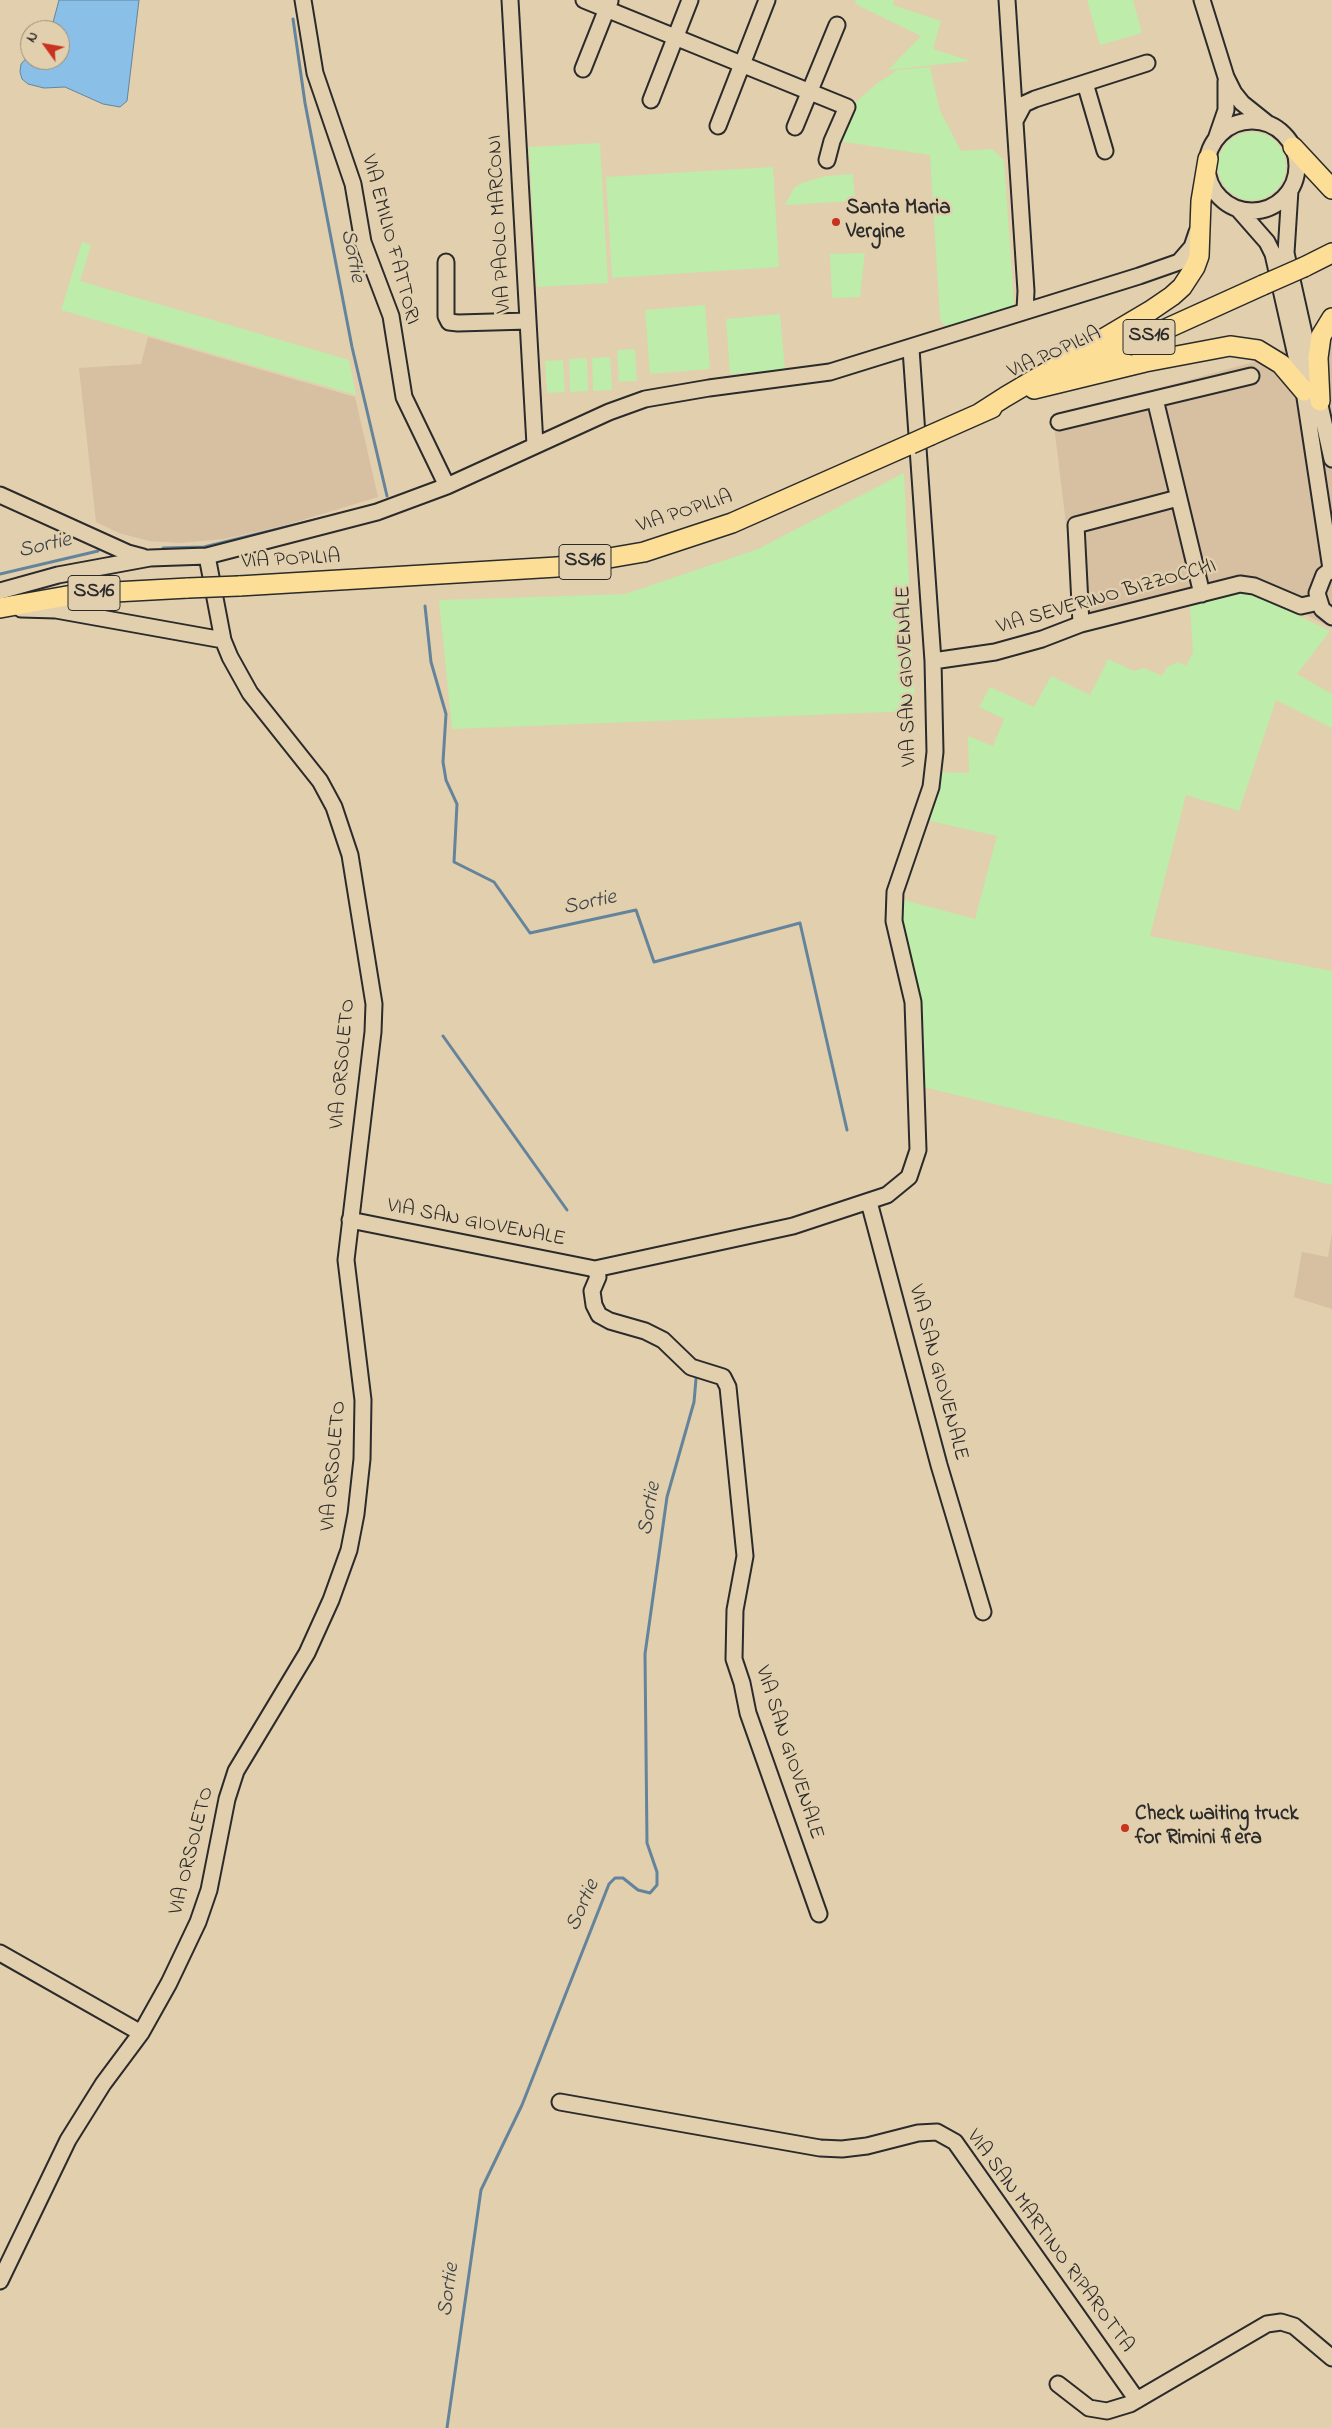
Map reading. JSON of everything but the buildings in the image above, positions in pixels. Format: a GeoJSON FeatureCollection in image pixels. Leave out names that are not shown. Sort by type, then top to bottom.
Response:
{"type":"FeatureCollection","features":[{"type":"Feature","properties":{"kind":"main road"},"geometry":{"type":"LineString","coordinates":[[1293,147],[1332,189]]}},
{"type":"Feature","properties":{"kind":"main road"},"geometry":{"type":"LineString","coordinates":[[980,413],[1172,296],[1182,287],[1195,267],[1199,256],[1201,201],[1208,159]]}},
{"type":"Feature","properties":{"kind":"main road","name":"VIA POPILIA"},"geometry":{"type":"LineString","coordinates":[[0,608],[78,594],[557,567],[644,552],[732,523],[1332,253]]}},
{"type":"Feature","properties":{"kind":"main road"},"geometry":{"type":"LineString","coordinates":[[1320,401],[1318,358],[1321,336],[1332,318]]}},
{"type":"Feature","properties":{"kind":"main road"},"geometry":{"type":"LineString","coordinates":[[1034,388],[1145,362],[1230,346],[1258,350],[1273,359],[1281,364],[1304,391]]}},
{"type":"Feature","properties":{"kind":"street","name":"VIA EMILIO FATTORI"},"geometry":{"type":"LineString","coordinates":[[303,0],[315,73],[354,184],[363,242],[391,316],[404,397],[447,486]]}},
{"type":"Feature","properties":{"kind":"street","name":"VIA PAOLO MARCONI"},"geometry":{"type":"LineString","coordinates":[[510,0],[535,445]]}},
{"type":"Feature","properties":{"kind":"street"},"geometry":{"type":"LineString","coordinates":[[584,0],[609,5],[742,66],[847,107],[832,140],[827,160]]}},
{"type":"Feature","properties":{"kind":"street"},"geometry":{"type":"LineString","coordinates":[[651,100],[690,0]]}},
{"type":"Feature","properties":{"kind":"street"},"geometry":{"type":"LineString","coordinates":[[718,126],[767,0]]}},
{"type":"Feature","properties":{"kind":"street"},"geometry":{"type":"LineString","coordinates":[[1007,0],[1026,291],[1025,310]]}},
{"type":"Feature","properties":{"kind":"street"},"geometry":{"type":"LineString","coordinates":[[1202,0],[1226,77],[1242,103],[1287,138],[1293,147],[1297,162],[1296,176],[1290,190],[1280,201],[1267,208],[1253,211],[1238,209]]}},
{"type":"Feature","properties":{"kind":"street"},"geometry":{"type":"LineString","coordinates":[[583,69],[609,5]]}},
{"type":"Feature","properties":{"kind":"street"},"geometry":{"type":"LineString","coordinates":[[795,127],[837,25]]}},
{"type":"Feature","properties":{"kind":"street"},"geometry":{"type":"LineString","coordinates":[[1015,121],[1024,104],[1035,99],[1147,63]]}},
{"type":"Feature","properties":{"kind":"street"},"geometry":{"type":"LineString","coordinates":[[1226,77],[1226,110],[1208,159],[1209,179],[1213,189],[1220,198],[1238,209],[1267,242],[1273,254],[1304,391],[1331,569],[1319,584],[1319,602],[1322,609],[1332,617]]}},
{"type":"Feature","properties":{"kind":"street"},"geometry":{"type":"LineString","coordinates":[[1085,83],[1105,151]]}},
{"type":"Feature","properties":{"kind":"street"},"geometry":{"type":"LineString","coordinates":[[1014,89],[1053,93]]}},
{"type":"Feature","properties":{"kind":"street"},"geometry":{"type":"LineString","coordinates":[[1014,89],[1035,99]]}},
{"type":"Feature","properties":{"kind":"street"},"geometry":{"type":"LineString","coordinates":[[1215,140],[1226,129],[1240,123],[1261,122],[1271,125]]}},
{"type":"Feature","properties":{"kind":"street"},"geometry":{"type":"LineString","coordinates":[[1290,190],[1286,253],[1332,460]]}},
{"type":"Feature","properties":{"kind":"street","name":"VIA POPILIA"},"geometry":{"type":"LineString","coordinates":[[0,591],[58,575],[150,558],[207,556],[377,512],[504,462],[535,445],[609,412],[645,399],[709,388],[820,374],[910,349],[1025,310],[1130,279],[1179,262],[1192,247],[1201,221]]}},
{"type":"Feature","properties":{"kind":"street"},"geometry":{"type":"LineString","coordinates":[[446,262],[446,316],[449,322],[528,321]]}},
{"type":"Feature","properties":{"kind":"street","name":"VIA SAN GIOVENALE"},"geometry":{"type":"LineString","coordinates":[[350,1220],[595,1269],[794,1226],[869,1202],[887,1194],[909,1177],[918,1150],[913,1002],[894,921],[895,892],[931,787],[935,752],[932,661],[919,440],[910,349]]}},
{"type":"Feature","properties":{"kind":"street"},"geometry":{"type":"LineString","coordinates":[[1060,422],[1251,376]]}},
{"type":"Feature","properties":{"kind":"street"},"geometry":{"type":"LineString","coordinates":[[1154,399],[1202,594]]}},
{"type":"Feature","properties":{"kind":"street"},"geometry":{"type":"LineString","coordinates":[[0,495],[128,553],[150,558]]}},
{"type":"Feature","properties":{"kind":"street"},"geometry":{"type":"LineString","coordinates":[[1081,624],[1076,525],[1178,498]]}},
{"type":"Feature","properties":{"kind":"street","name":"VIA ORSOLETO"},"geometry":{"type":"LineString","coordinates":[[0,2282],[68,2140],[103,2084],[141,2033],[169,1983],[201,1914],[209,1890],[227,1799],[236,1771],[307,1653],[331,1600],[349,1550],[356,1514],[362,1459],[364,1400],[346,1260],[373,1032],[374,1004],[350,856],[334,807],[320,781],[250,693],[223,640],[207,556]]}},
{"type":"Feature","properties":{"kind":"street","name":"VIA SEVERINO BIZZOCCHI"},"geometry":{"type":"LineString","coordinates":[[932,661],[995,652],[1042,639],[1081,624],[1240,584],[1254,586],[1301,606],[1319,602]]}},
{"type":"Feature","properties":{"kind":"street"},"geometry":{"type":"LineString","coordinates":[[0,608],[56,610],[223,640]]}},
{"type":"Feature","properties":{"kind":"street","name":"VIA SAN GIOVENALE"},"geometry":{"type":"LineString","coordinates":[[869,1202],[939,1465],[983,1612]]}},
{"type":"Feature","properties":{"kind":"street","name":"VIA SAN GIOVENALE"},"geometry":{"type":"LineString","coordinates":[[595,1269],[598,1277],[592,1291],[594,1305],[599,1315],[645,1331],[663,1340],[691,1367],[723,1377],[728,1387],[746,1556],[735,1610],[734,1659],[742,1683],[748,1713],[819,1914]]}},
{"type":"Feature","properties":{"kind":"street"},"geometry":{"type":"LineString","coordinates":[[0,1953],[141,2033]]}},
{"type":"Feature","properties":{"kind":"street","name":"VIA SAN MARTINO RIPAROTTA"},"geometry":{"type":"LineString","coordinates":[[560,2102],[820,2148],[842,2149],[867,2146],[918,2133],[937,2132],[955,2142],[1137,2400]]}},
{"type":"Feature","properties":{"kind":"street"},"geometry":{"type":"LineString","coordinates":[[1058,2384],[1089,2408],[1108,2411],[1137,2400],[1268,2324],[1281,2322],[1294,2326],[1332,2358]]}},
{"type":"Feature","properties":{"kind":"shaded area"},"geometry":{"type":"Polygon","coordinates":[[[1332,330],[1332,628],[1241,582],[1078,623],[1053,417],[1254,362],[1332,330]]]}},
{"type":"Feature","properties":{"kind":"shaded area"},"geometry":{"type":"Polygon","coordinates":[[[148,337],[355,397],[378,497],[286,525],[224,539],[179,543],[149,541],[119,533],[96,522],[79,368],[141,364],[148,337]]]}},
{"type":"Feature","properties":{"kind":"shaded area"},"geometry":{"type":"Polygon","coordinates":[[[1332,1233],[1332,1309],[1294,1297],[1302,1252],[1328,1257],[1332,1233]]]}},
{"type":"Feature","properties":{"kind":"green space"},"geometry":{"type":"Polygon","coordinates":[[[856,0],[894,0],[893,5],[941,21],[933,49],[971,61],[888,70],[921,36],[855,4],[856,0]]]}},
{"type":"Feature","properties":{"kind":"green space"},"geometry":{"type":"Polygon","coordinates":[[[1087,0],[1133,0],[1142,33],[1100,45],[1087,0]]]}},
{"type":"Feature","properties":{"kind":"green space"},"geometry":{"type":"Polygon","coordinates":[[[930,67],[940,111],[961,151],[992,149],[1004,160],[1014,305],[1006,311],[957,327],[950,324],[946,326],[940,318],[930,155],[838,141],[854,104],[875,85],[897,70],[930,67]]]}},
{"type":"Feature","properties":{"kind":"green space"},"geometry":{"type":"Polygon","coordinates":[[[1259,132],[1271,138],[1280,147],[1286,159],[1284,179],[1276,190],[1259,200],[1245,200],[1228,190],[1220,179],[1218,159],[1228,142],[1239,134],[1259,132]]]}},
{"type":"Feature","properties":{"kind":"green space"},"geometry":{"type":"Polygon","coordinates":[[[600,143],[608,283],[537,287],[529,147],[600,143]]]}},
{"type":"Feature","properties":{"kind":"green space"},"geometry":{"type":"Polygon","coordinates":[[[773,167],[779,267],[612,278],[606,177],[773,167]]]}},
{"type":"Feature","properties":{"kind":"green space"},"geometry":{"type":"Polygon","coordinates":[[[853,174],[855,201],[785,205],[794,188],[802,183],[826,176],[853,174]]]}},
{"type":"Feature","properties":{"kind":"green space"},"geometry":{"type":"Polygon","coordinates":[[[82,242],[91,245],[80,281],[349,360],[356,395],[61,310],[82,242]]]}},
{"type":"Feature","properties":{"kind":"green space"},"geometry":{"type":"Polygon","coordinates":[[[865,253],[860,297],[832,298],[830,254],[865,253]]]}},
{"type":"Feature","properties":{"kind":"green space"},"geometry":{"type":"Polygon","coordinates":[[[705,305],[710,369],[650,374],[645,310],[705,305]]]}},
{"type":"Feature","properties":{"kind":"green space"},"geometry":{"type":"Polygon","coordinates":[[[780,314],[785,370],[730,374],[726,319],[780,314]]]}},
{"type":"Feature","properties":{"kind":"green space"},"geometry":{"type":"Polygon","coordinates":[[[635,349],[637,381],[619,382],[617,350],[635,349]]]}},
{"type":"Feature","properties":{"kind":"green space"},"geometry":{"type":"Polygon","coordinates":[[[610,357],[612,390],[593,391],[592,358],[610,357]]]}},
{"type":"Feature","properties":{"kind":"green space"},"geometry":{"type":"Polygon","coordinates":[[[587,358],[588,391],[570,392],[569,359],[587,358]]]}},
{"type":"Feature","properties":{"kind":"green space"},"geometry":{"type":"Polygon","coordinates":[[[563,360],[565,392],[547,393],[545,361],[563,360]]]}},
{"type":"Feature","properties":{"kind":"green space"},"geometry":{"type":"Polygon","coordinates":[[[904,473],[915,711],[452,729],[439,600],[625,594],[758,549],[904,473]]]}},
{"type":"Feature","properties":{"kind":"green space"},"geometry":{"type":"Polygon","coordinates":[[[1240,593],[1256,595],[1330,631],[1297,674],[1332,694],[1332,728],[1276,700],[1239,811],[1186,795],[1150,936],[1332,971],[1332,1185],[923,1087],[918,992],[902,920],[904,900],[975,919],[997,836],[925,820],[939,772],[969,773],[968,736],[993,746],[1004,719],[979,707],[990,687],[1034,707],[1051,676],[1090,695],[1108,659],[1134,671],[1144,668],[1162,676],[1167,667],[1178,662],[1186,666],[1193,653],[1190,605],[1240,593]]]}},
{"type":"Feature","properties":{"kind":"water"},"geometry":{"type":"Polygon","coordinates":[[[59,0],[139,0],[127,101],[120,107],[103,104],[65,87],[44,88],[28,84],[22,79],[20,70],[70,70],[70,20],[54,20],[59,0]]]}},
{"type":"Feature","properties":{"kind":"waterway","name":"Sortie"},"geometry":{"type":"LineString","coordinates":[[293,19],[305,103],[352,347],[387,496]]}},
{"type":"Feature","properties":{"kind":"waterway","name":"Sortie"},"geometry":{"type":"LineString","coordinates":[[163,548],[204,547],[323,518]]}},
{"type":"Feature","properties":{"kind":"waterway","name":"Sortie"},"geometry":{"type":"LineString","coordinates":[[0,574],[98,551]]}},
{"type":"Feature","properties":{"kind":"waterway","name":"Sortie"},"geometry":{"type":"LineString","coordinates":[[425,606],[431,662],[446,714],[443,762],[446,780],[457,804],[454,862],[494,882],[530,933],[636,910],[654,962],[800,923],[847,1130]]}},
{"type":"Feature","properties":{"kind":"waterway","name":"Sortie"},"geometry":{"type":"LineString","coordinates":[[443,1036],[567,1210]]}},
{"type":"Feature","properties":{"kind":"waterway","name":"Sortie"},"geometry":{"type":"LineString","coordinates":[[447,2428],[481,2190],[522,2105],[609,1884],[615,1878],[623,1878],[638,1890],[650,1893],[657,1885],[657,1872],[647,1843],[645,1654],[667,1497],[694,1402],[696,1379]]}},
{"type":"Feature","properties":{"kind":"place","name":"Santa Maria Vergine"},"geometry":{"type":"Point","coordinates":[836,222]}},
{"type":"Feature","properties":{"kind":"place","name":"Check waiting truck for Rimini fiera"},"geometry":{"type":"Point","coordinates":[1125,1828]}}]}
